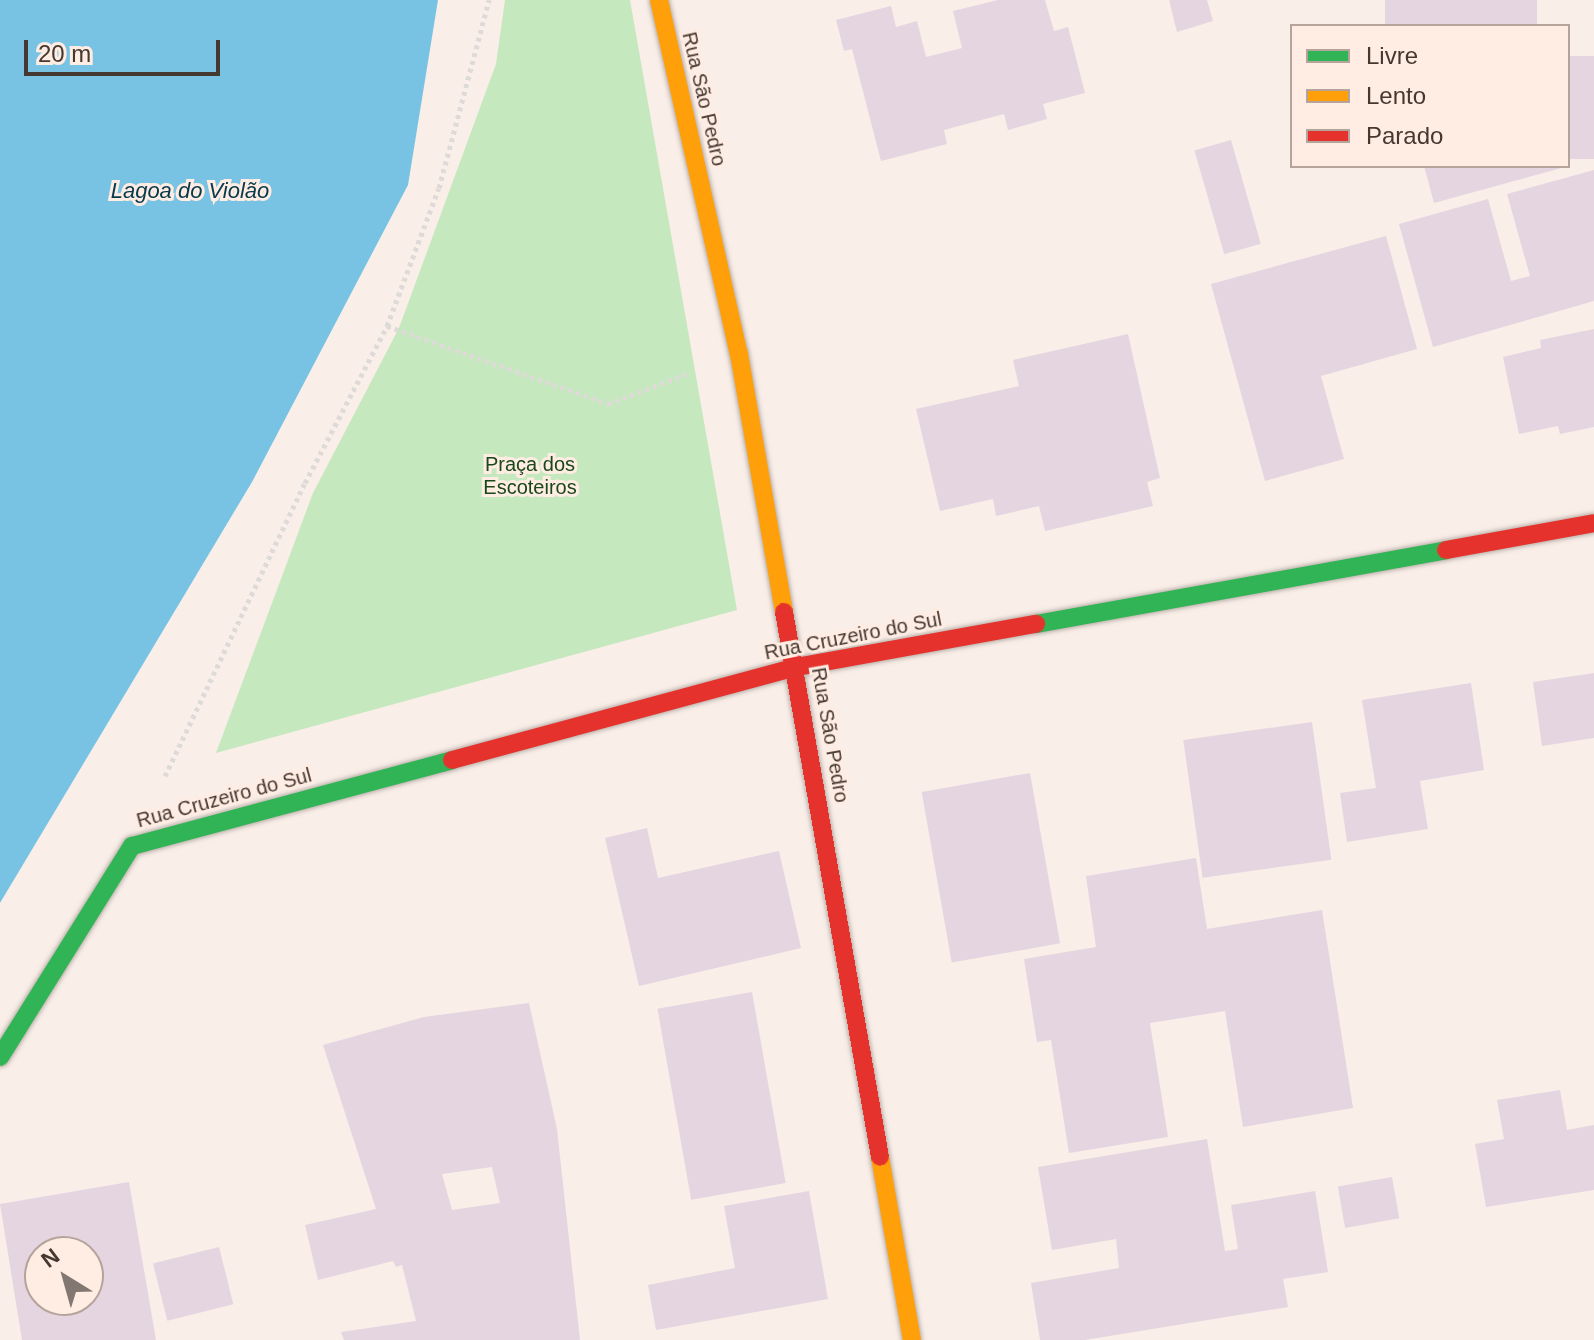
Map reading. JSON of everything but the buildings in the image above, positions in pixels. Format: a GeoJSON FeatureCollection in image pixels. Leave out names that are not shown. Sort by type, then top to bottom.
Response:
{"type":"FeatureCollection","features":[{"type":"Feature","properties":{"kind":"street","name":"Rua São Pedro"},"geometry":{"type":"LineString","coordinates":[[659,0],[739,354],[912,1340]]}},
{"type":"Feature","properties":{"kind":"street","name":"Rua Cruzeiro do Sul"},"geometry":{"type":"LineString","coordinates":[[132,846],[796,667],[1594,523]]}},
{"type":"Feature","properties":{"kind":"street"},"geometry":{"type":"LineString","coordinates":[[0,1057],[132,846]]}},
{"type":"Feature","properties":{"kind":"path"},"geometry":{"type":"LineString","coordinates":[[132,846],[305,483],[387,326],[439,188],[489,0]]}},
{"type":"Feature","properties":{"kind":"path"},"geometry":{"type":"LineString","coordinates":[[387,326],[608,404],[739,354]]}},
{"type":"Feature","properties":{"kind":"green space","name":"Praça dos Escoteiros"},"geometry":{"type":"Polygon","coordinates":[[[505,0],[630,0],[737,610],[216,753],[313,493],[399,328],[496,64],[505,0]]]}},
{"type":"Feature","properties":{"kind":"water","name":"Lagoa do Violão"},"geometry":{"type":"Polygon","coordinates":[[[0,0],[438,0],[408,185],[252,482],[0,903],[0,0]]]}},
{"type":"Feature","properties":{"kind":"traffic: fast"},"geometry":{"type":"LineString","coordinates":[[1036,624],[1446,550]]}},
{"type":"Feature","properties":{"kind":"traffic: fast"},"geometry":{"type":"LineString","coordinates":[[0,1057],[132,846],[452,760]]}},
{"type":"Feature","properties":{"kind":"traffic: slow"},"geometry":{"type":"LineString","coordinates":[[659,0],[739,354],[784,612]]}},
{"type":"Feature","properties":{"kind":"traffic: slow"},"geometry":{"type":"LineString","coordinates":[[880,1157],[912,1340]]}},
{"type":"Feature","properties":{"kind":"traffic: jam"},"geometry":{"type":"LineString","coordinates":[[1446,550],[1594,523]]}},
{"type":"Feature","properties":{"kind":"traffic: jam"},"geometry":{"type":"LineString","coordinates":[[784,612],[880,1157]]}},
{"type":"Feature","properties":{"kind":"traffic: jam"},"geometry":{"type":"LineString","coordinates":[[452,760],[796,667],[1036,624]]}}]}
